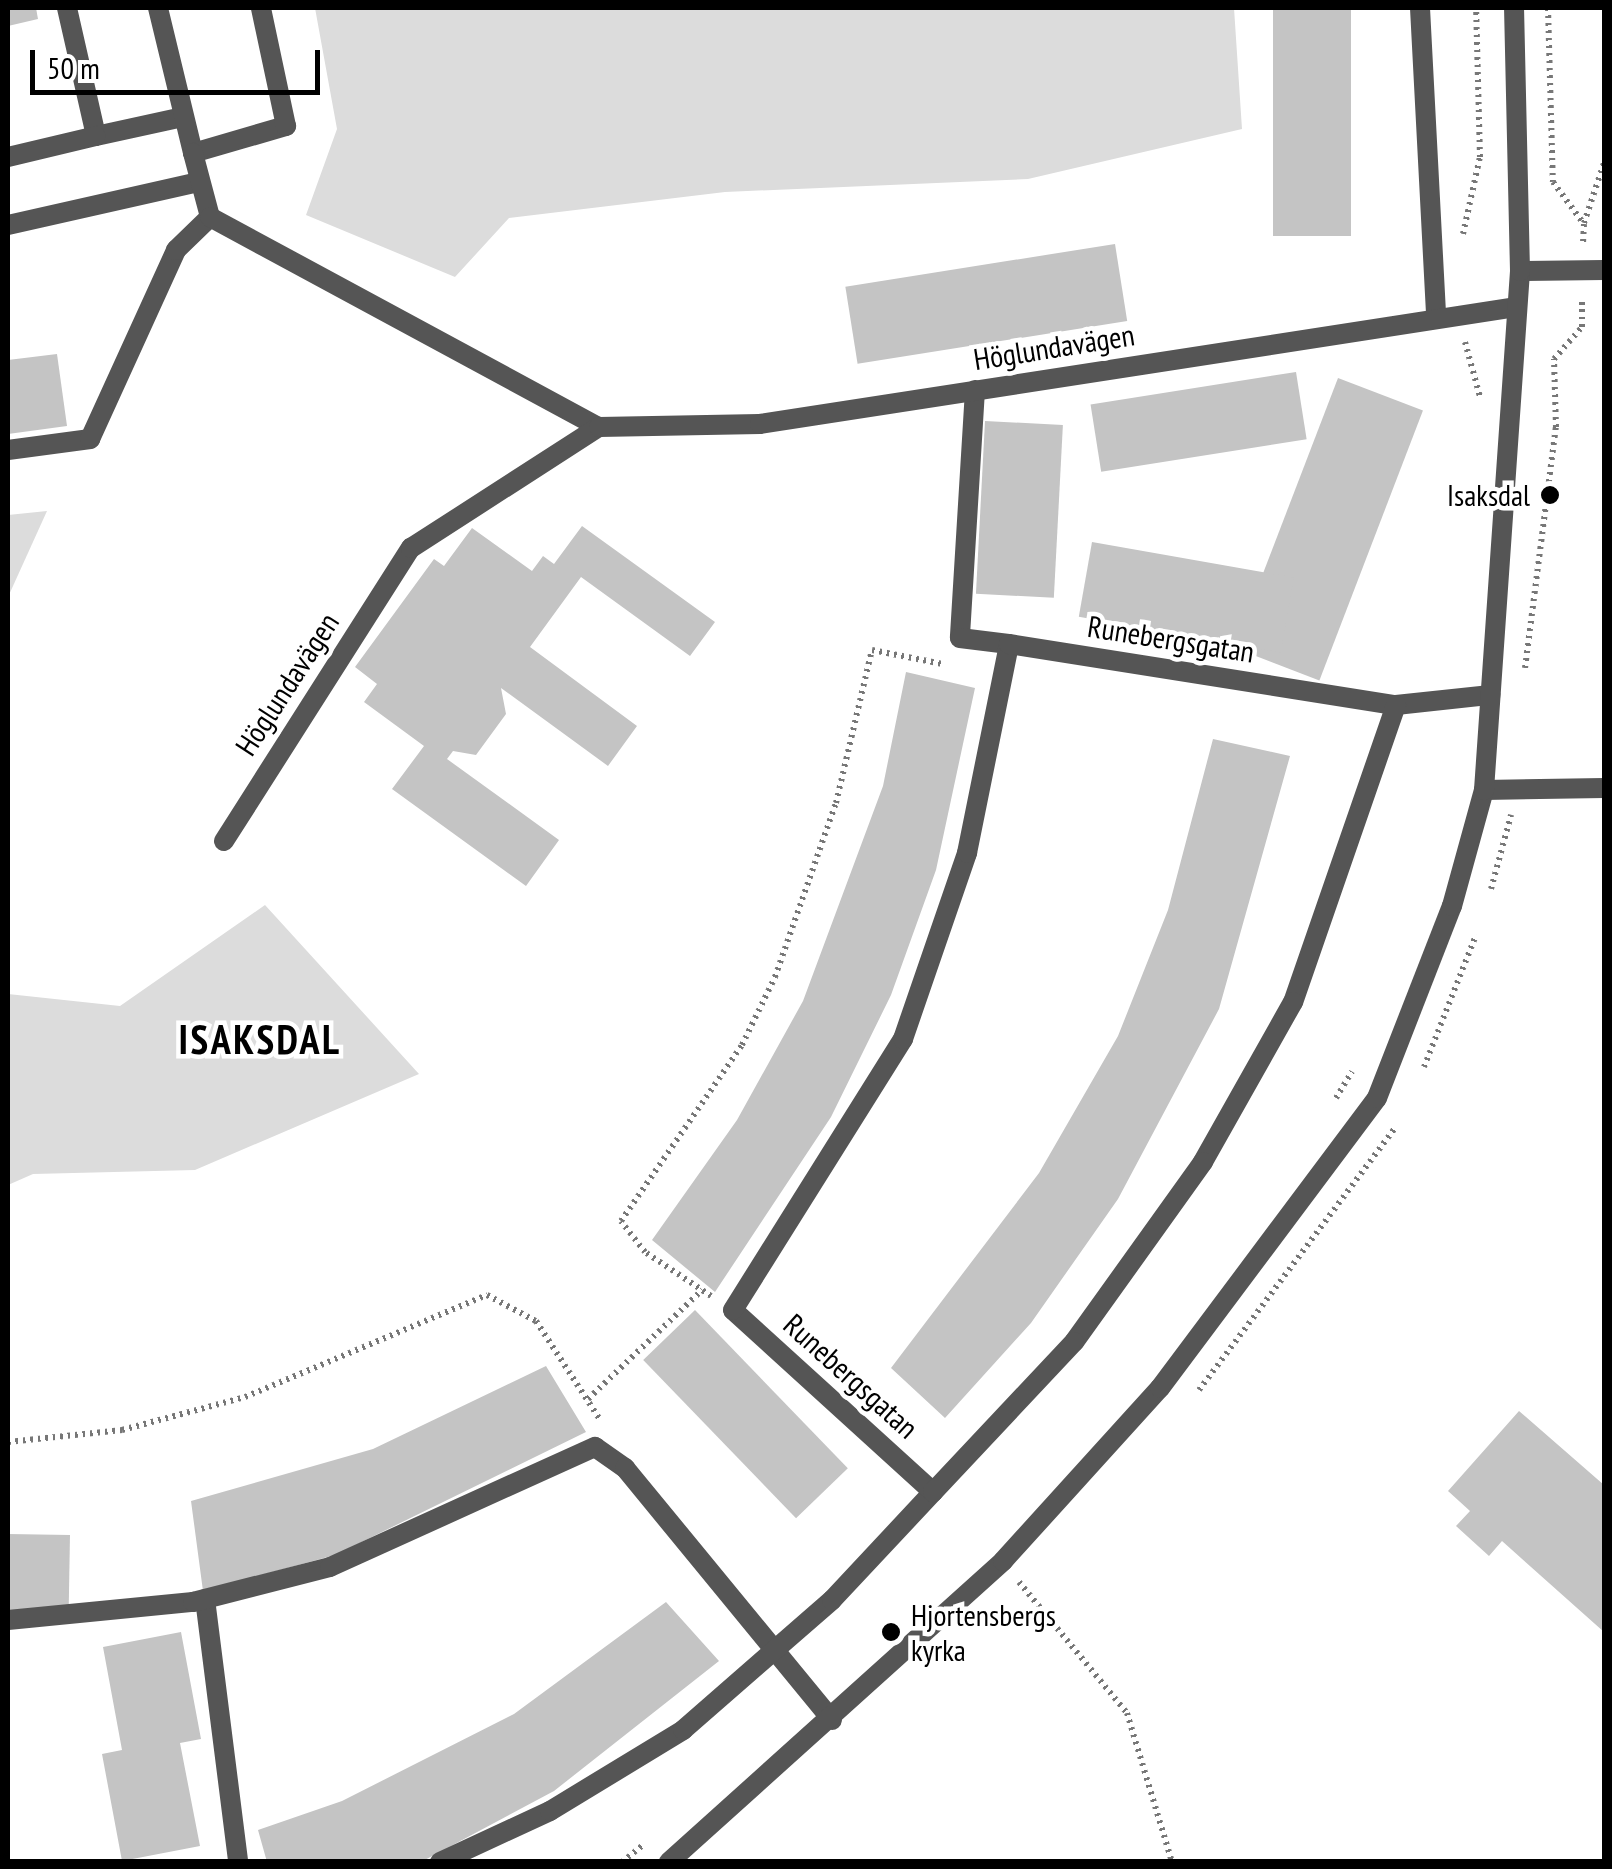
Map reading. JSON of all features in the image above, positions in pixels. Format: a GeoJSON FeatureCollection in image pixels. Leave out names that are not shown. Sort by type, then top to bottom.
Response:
{"type":"FeatureCollection","features":[{"type":"Feature","properties":{"kind":"street"},"geometry":{"type":"LineString","coordinates":[[67,8],[96,136]]}},
{"type":"Feature","properties":{"kind":"street"},"geometry":{"type":"LineString","coordinates":[[8,450],[90,438],[176,250],[210,217],[195,183],[192,153],[158,8]]}},
{"type":"Feature","properties":{"kind":"street"},"geometry":{"type":"LineString","coordinates":[[192,153],[286,126],[261,8]]}},
{"type":"Feature","properties":{"kind":"street"},"geometry":{"type":"LineString","coordinates":[[1420,8],[1436,316]]}},
{"type":"Feature","properties":{"kind":"street"},"geometry":{"type":"LineString","coordinates":[[669,1862],[832,1720],[1098,1458],[1333,1162],[1377,1098],[1407,1028],[1484,790],[1520,271],[1514,8]]}},
{"type":"Feature","properties":{"kind":"street"},"geometry":{"type":"LineString","coordinates":[[8,157],[182,117]]}},
{"type":"Feature","properties":{"kind":"street"},"geometry":{"type":"LineString","coordinates":[[8,226],[195,183]]}},
{"type":"Feature","properties":{"kind":"street","name":"Höglundavägen"},"geometry":{"type":"LineString","coordinates":[[210,217],[599,427],[760,424],[1436,316],[1517,307]]}},
{"type":"Feature","properties":{"kind":"street"},"geometry":{"type":"LineString","coordinates":[[1520,271],[1594,271]]}},
{"type":"Feature","properties":{"kind":"street","name":"Runebergsgatan"},"geometry":{"type":"LineString","coordinates":[[974,390],[960,638],[1396,705],[1490,695]]}},
{"type":"Feature","properties":{"kind":"street","name":"Höglundavägen"},"geometry":{"type":"LineString","coordinates":[[224,841],[411,548],[599,427]]}},
{"type":"Feature","properties":{"kind":"street"},"geometry":{"type":"LineString","coordinates":[[733,1310],[902,1039],[967,853],[1009,644]]}},
{"type":"Feature","properties":{"kind":"street"},"geometry":{"type":"LineString","coordinates":[[440,1862],[550,1811],[682,1730],[772,1655],[1074,1342],[1203,1162],[1299,986],[1396,705]]}},
{"type":"Feature","properties":{"kind":"street"},"geometry":{"type":"LineString","coordinates":[[1484,790],[1604,788]]}},
{"type":"Feature","properties":{"kind":"street","name":"Runebergsgatan"},"geometry":{"type":"LineString","coordinates":[[733,1310],[933,1492]]}},
{"type":"Feature","properties":{"kind":"street"},"geometry":{"type":"LineString","coordinates":[[8,1620],[205,1599],[330,1567],[595,1447],[626,1468],[772,1655],[832,1720]]}},
{"type":"Feature","properties":{"kind":"street"},"geometry":{"type":"LineString","coordinates":[[205,1599],[238,1862]]}},
{"type":"Feature","properties":{"kind":"path"},"geometry":{"type":"LineString","coordinates":[[1461,245],[1480,157],[1476,8]]}},
{"type":"Feature","properties":{"kind":"path"},"geometry":{"type":"LineString","coordinates":[[1524,682],[1556,427],[1554,359],[1582,326],[1594,271],[1584,224],[1553,182],[1548,8]]}},
{"type":"Feature","properties":{"kind":"path"},"geometry":{"type":"LineString","coordinates":[[1584,224],[1604,163]]}},
{"type":"Feature","properties":{"kind":"path"},"geometry":{"type":"LineString","coordinates":[[1464,312],[1466,358],[1485,411]]}},
{"type":"Feature","properties":{"kind":"path"},"geometry":{"type":"LineString","coordinates":[[733,1310],[645,1252],[620,1221],[742,1046],[775,977],[836,804],[872,650],[950,665]]}},
{"type":"Feature","properties":{"kind":"path"},"geometry":{"type":"LineString","coordinates":[[1488,898],[1513,792]]}},
{"type":"Feature","properties":{"kind":"path"},"geometry":{"type":"LineString","coordinates":[[1418,1081],[1483,916]]}},
{"type":"Feature","properties":{"kind":"path"},"geometry":{"type":"LineString","coordinates":[[1327,1111],[1357,1062]]}},
{"type":"Feature","properties":{"kind":"path"},"geometry":{"type":"LineString","coordinates":[[1188,1404],[1350,1201],[1404,1114]]}},
{"type":"Feature","properties":{"kind":"path"},"geometry":{"type":"LineString","coordinates":[[588,1399],[702,1290]]}},
{"type":"Feature","properties":{"kind":"path"},"geometry":{"type":"LineString","coordinates":[[8,1442],[122,1430],[244,1397],[486,1294],[536,1321],[588,1399],[626,1468]]}},
{"type":"Feature","properties":{"kind":"path"},"geometry":{"type":"LineString","coordinates":[[1032,1568],[1020,1582],[1127,1713],[1172,1862]]}},
{"type":"Feature","properties":{"kind":"path"},"geometry":{"type":"LineString","coordinates":[[622,1862],[652,1838]]}},
{"type":"Feature","properties":{"kind":"shaded area"},"geometry":{"type":"Polygon","coordinates":[[[315,8],[1234,8],[1242,129],[1028,179],[725,192],[509,218],[455,277],[306,215],[337,129],[315,8]]]}},
{"type":"Feature","properties":{"kind":"shaded area"},"geometry":{"type":"Polygon","coordinates":[[[47,511],[8,597],[8,515],[47,511]]]}},
{"type":"Feature","properties":{"kind":"shaded area"},"geometry":{"type":"Polygon","coordinates":[[[265,905],[419,1074],[195,1170],[33,1174],[8,1185],[8,994],[120,1006],[265,905]]]}},
{"type":"Feature","properties":{"kind":"building"},"geometry":{"type":"Polygon","coordinates":[[[8,8],[36,8],[38,19],[8,26],[8,8]]]}},
{"type":"Feature","properties":{"kind":"building"},"geometry":{"type":"Polygon","coordinates":[[[1273,8],[1351,8],[1351,236],[1273,236],[1273,8]]]}},
{"type":"Feature","properties":{"kind":"building"},"geometry":{"type":"Polygon","coordinates":[[[1115,244],[1127,321],[858,364],[845,287],[1115,244]]]}},
{"type":"Feature","properties":{"kind":"building"},"geometry":{"type":"Polygon","coordinates":[[[57,354],[67,426],[8,434],[8,360],[57,354]]]}},
{"type":"Feature","properties":{"kind":"building"},"geometry":{"type":"Polygon","coordinates":[[[1296,372],[1307,439],[1101,472],[1091,405],[1296,372]]]}},
{"type":"Feature","properties":{"kind":"building"},"geometry":{"type":"Polygon","coordinates":[[[1338,378],[1423,411],[1319,680],[1234,648],[1338,378]]]}},
{"type":"Feature","properties":{"kind":"building"},"geometry":{"type":"Polygon","coordinates":[[[985,421],[1063,425],[1054,598],[976,594],[985,421]]]}},
{"type":"Feature","properties":{"kind":"building"},"geometry":{"type":"Polygon","coordinates":[[[582,526],[715,622],[690,656],[581,577],[530,647],[637,726],[608,766],[501,688],[506,714],[476,755],[453,751],[447,759],[559,840],[526,886],[392,789],[424,746],[364,702],[377,684],[355,667],[434,559],[444,566],[472,528],[532,571],[543,556],[554,564],[582,526]]]}},
{"type":"Feature","properties":{"kind":"building"},"geometry":{"type":"Polygon","coordinates":[[[1092,542],[1294,578],[1281,652],[1079,617],[1092,542]]]}},
{"type":"Feature","properties":{"kind":"building"},"geometry":{"type":"Polygon","coordinates":[[[906,672],[975,688],[936,870],[891,995],[831,1117],[715,1292],[652,1240],[737,1120],[803,1001],[883,786],[906,672]]]}},
{"type":"Feature","properties":{"kind":"building"},"geometry":{"type":"Polygon","coordinates":[[[1213,739],[1290,756],[1219,1009],[1118,1199],[1031,1323],[945,1418],[891,1368],[1039,1173],[1118,1036],[1168,910],[1213,739]]]}},
{"type":"Feature","properties":{"kind":"building"},"geometry":{"type":"Polygon","coordinates":[[[695,1310],[848,1468],[796,1518],[643,1360],[695,1310]]]}},
{"type":"Feature","properties":{"kind":"building"},"geometry":{"type":"Polygon","coordinates":[[[546,1366],[586,1432],[335,1555],[203,1591],[191,1501],[373,1449],[546,1366]]]}},
{"type":"Feature","properties":{"kind":"building"},"geometry":{"type":"Polygon","coordinates":[[[1519,1411],[1604,1485],[1604,1632],[1502,1541],[1489,1556],[1456,1526],[1470,1511],[1448,1491],[1519,1411]]]}},
{"type":"Feature","properties":{"kind":"building"},"geometry":{"type":"Polygon","coordinates":[[[8,1534],[70,1535],[69,1613],[8,1612],[8,1534]]]}},
{"type":"Feature","properties":{"kind":"building"},"geometry":{"type":"Polygon","coordinates":[[[666,1602],[719,1661],[554,1791],[421,1862],[267,1862],[258,1830],[342,1801],[514,1714],[666,1602]]]}},
{"type":"Feature","properties":{"kind":"building"},"geometry":{"type":"Polygon","coordinates":[[[181,1632],[201,1739],[180,1743],[200,1846],[122,1861],[102,1754],[122,1750],[103,1647],[181,1632]]]}},
{"type":"Feature","properties":{"kind":"place","name":"Isaksdal"},"geometry":{"type":"Point","coordinates":[1550,495]}},
{"type":"Feature","properties":{"kind":"place","name":"Hjortensbergs kyrka"},"geometry":{"type":"Point","coordinates":[891,1632]}},
{"type":"Feature","properties":{"kind":"district","name":"ISAKSDAL"},"geometry":{"type":"Point","coordinates":[260,1039]}}]}
